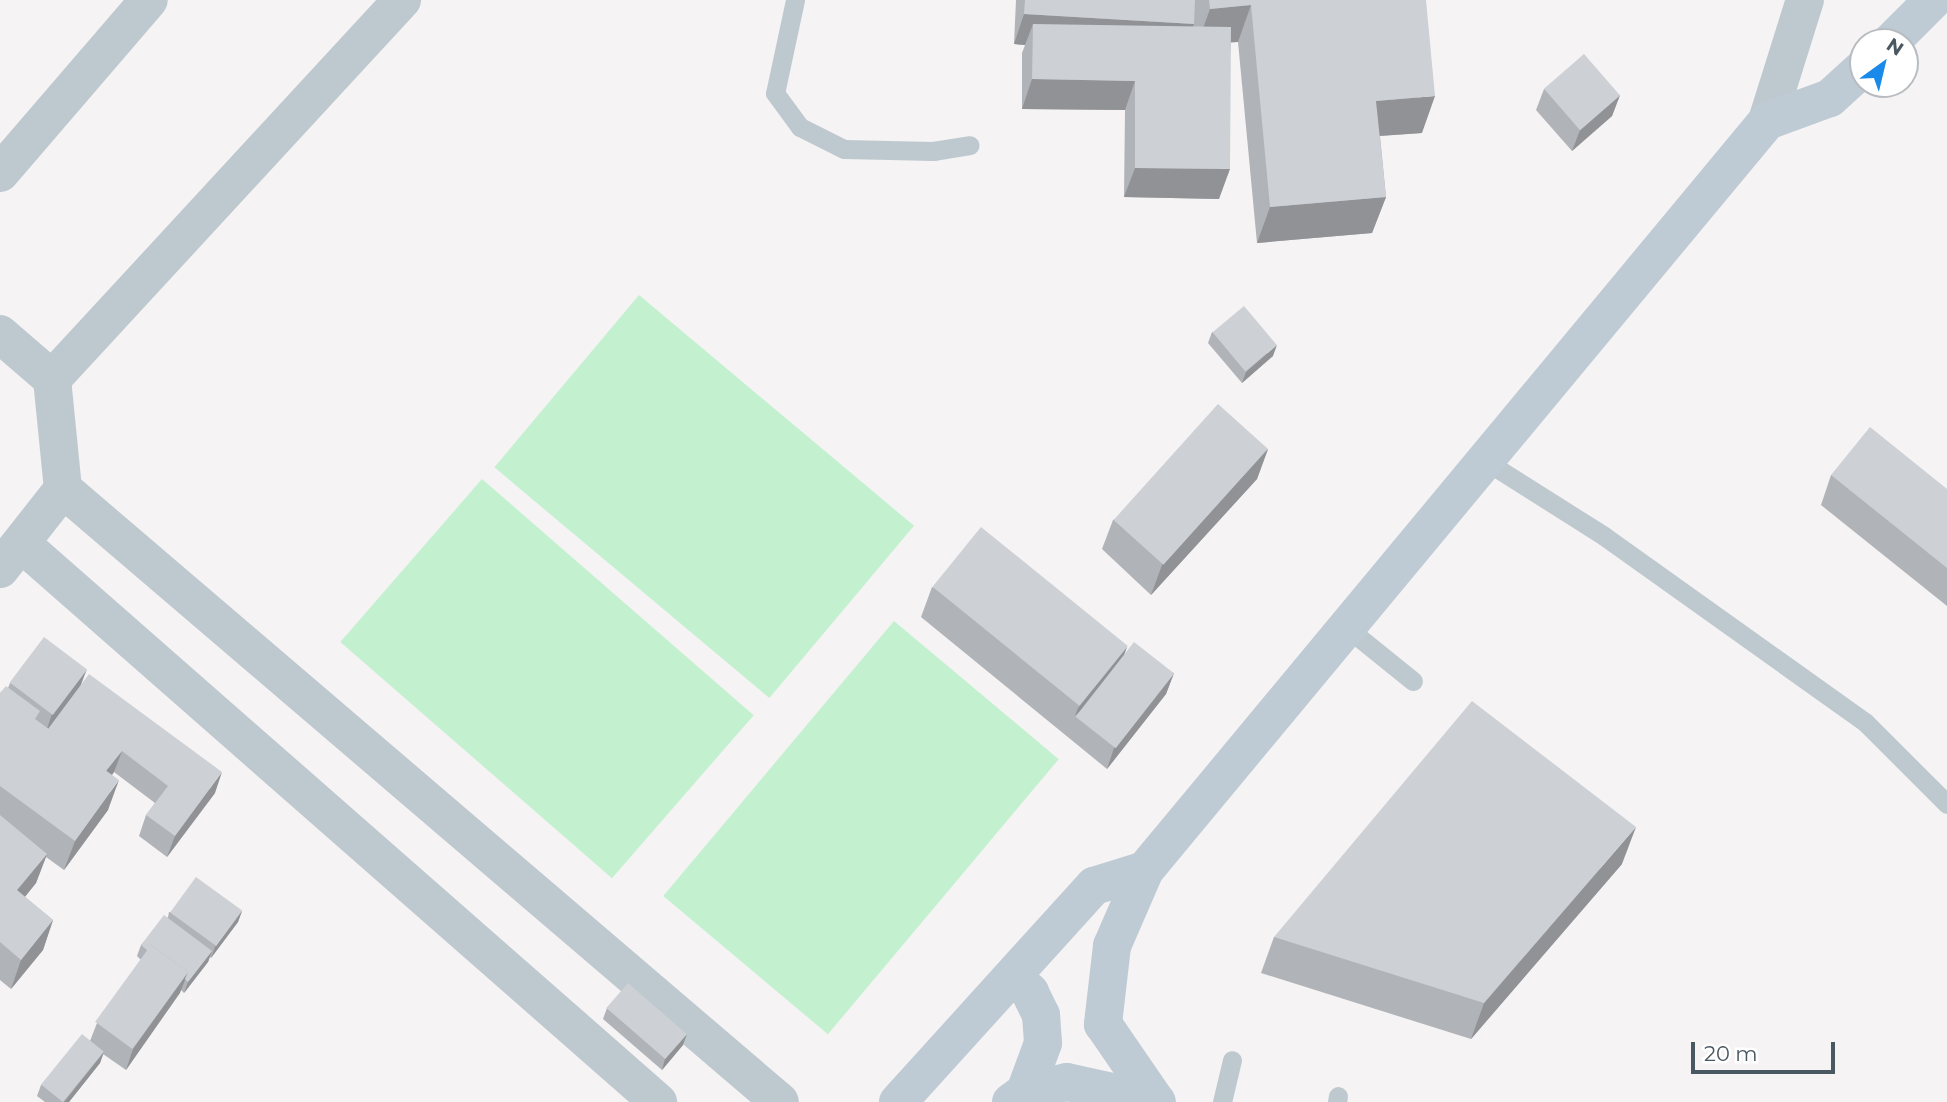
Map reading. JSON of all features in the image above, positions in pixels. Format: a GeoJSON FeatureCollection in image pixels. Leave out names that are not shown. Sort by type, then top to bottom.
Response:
{"type":"FeatureCollection","features":[{"type":"Feature","properties":{"kind":"main road"},"geometry":{"type":"LineString","coordinates":[[1905,28],[1933,0]]}},
{"type":"Feature","properties":{"kind":"main road"},"geometry":{"type":"LineString","coordinates":[[1157,1102],[1103,1024],[1112,946],[1145,870],[1767,121],[1830,98],[1849,81]]}},
{"type":"Feature","properties":{"kind":"main road"},"geometry":{"type":"LineString","coordinates":[[898,1102],[1094,886],[1145,870]]}},
{"type":"Feature","properties":{"kind":"main road"},"geometry":{"type":"LineString","coordinates":[[1013,976],[1030,992],[1041,1014],[1043,1044],[1018,1097]]}},
{"type":"Feature","properties":{"kind":"main road"},"geometry":{"type":"LineString","coordinates":[[1018,1097],[1067,1082],[1157,1102]]}},
{"type":"Feature","properties":{"kind":"street"},"geometry":{"type":"LineString","coordinates":[[0,173],[149,0]]}},
{"type":"Feature","properties":{"kind":"street"},"geometry":{"type":"LineString","coordinates":[[52,379],[402,0]]}},
{"type":"Feature","properties":{"kind":"street"},"geometry":{"type":"LineString","coordinates":[[1767,121],[1805,0]]}},
{"type":"Feature","properties":{"kind":"street"},"geometry":{"type":"LineString","coordinates":[[0,334],[52,379],[63,489],[12,557],[659,1102]]}},
{"type":"Feature","properties":{"kind":"street"},"geometry":{"type":"LineString","coordinates":[[63,489],[780,1102]]}},
{"type":"Feature","properties":{"kind":"lane"},"geometry":{"type":"LineString","coordinates":[[795,0],[775,93],[800,127],[844,149],[933,151],[970,145]]}},
{"type":"Feature","properties":{"kind":"lane"},"geometry":{"type":"LineString","coordinates":[[1484,460],[1604,536],[1865,722],[1947,804]]}},
{"type":"Feature","properties":{"kind":"lane"},"geometry":{"type":"LineString","coordinates":[[1346,626],[1413,681]]}},
{"type":"Feature","properties":{"kind":"lane"},"geometry":{"type":"LineString","coordinates":[[1222,1102],[1232,1060]]}},
{"type":"Feature","properties":{"kind":"green space"},"geometry":{"type":"Polygon","coordinates":[[[639,295],[914,526],[769,698],[494,467],[639,295]]]}},
{"type":"Feature","properties":{"kind":"green space"},"geometry":{"type":"Polygon","coordinates":[[[482,479],[754,715],[612,878],[340,642],[482,479]]]}},
{"type":"Feature","properties":{"kind":"green space"},"geometry":{"type":"Polygon","coordinates":[[[894,621],[1059,759],[828,1034],[663,896],[894,621]]]}},
{"type":"Feature","properties":{"kind":"building"},"geometry":{"type":"Polygon","coordinates":[[[1025,0],[1195,0],[1194,24],[1024,14],[1025,0]]]}},
{"type":"Feature","properties":{"kind":"building"},"geometry":{"type":"Polygon","coordinates":[[[1209,0],[1426,0],[1435,96],[1376,101],[1386,197],[1270,207],[1251,5],[1210,9],[1209,0]]]}},
{"type":"Feature","properties":{"kind":"building"},"geometry":{"type":"Polygon","coordinates":[[[1033,24],[1231,27],[1230,169],[1135,168],[1135,81],[1032,79],[1033,24]]]}},
{"type":"Feature","properties":{"kind":"building"},"geometry":{"type":"Polygon","coordinates":[[[1584,54],[1620,96],[1580,130],[1544,89],[1584,54]]]}},
{"type":"Feature","properties":{"kind":"building"},"geometry":{"type":"Polygon","coordinates":[[[1244,306],[1277,345],[1245,371],[1213,332],[1244,306]]]}},
{"type":"Feature","properties":{"kind":"building"},"geometry":{"type":"Polygon","coordinates":[[[1218,404],[1268,449],[1163,565],[1114,520],[1218,404]]]}},
{"type":"Feature","properties":{"kind":"building"},"geometry":{"type":"Polygon","coordinates":[[[1870,427],[1947,489],[1947,568],[1831,475],[1870,427]]]}},
{"type":"Feature","properties":{"kind":"building"},"geometry":{"type":"Polygon","coordinates":[[[981,527],[1128,646],[1079,706],[933,587],[981,527]]]}},
{"type":"Feature","properties":{"kind":"building"},"geometry":{"type":"Polygon","coordinates":[[[44,637],[87,669],[53,715],[10,683],[44,637]]]}},
{"type":"Feature","properties":{"kind":"building"},"geometry":{"type":"Polygon","coordinates":[[[1134,642],[1174,673],[1116,748],[1076,717],[1134,642]]]}},
{"type":"Feature","properties":{"kind":"building"},"geometry":{"type":"Polygon","coordinates":[[[89,674],[222,772],[175,836],[146,815],[168,786],[122,751],[106,771],[48,729],[89,674]]]}},
{"type":"Feature","properties":{"kind":"building"},"geometry":{"type":"Polygon","coordinates":[[[6,686],[40,711],[35,719],[119,780],[75,841],[0,786],[0,693],[6,686]]]}},
{"type":"Feature","properties":{"kind":"building"},"geometry":{"type":"Polygon","coordinates":[[[1472,701],[1636,827],[1484,1003],[1274,937],[1472,701]]]}},
{"type":"Feature","properties":{"kind":"building"},"geometry":{"type":"Polygon","coordinates":[[[0,815],[47,854],[17,890],[53,920],[21,960],[0,942],[0,815]]]}},
{"type":"Feature","properties":{"kind":"building"},"geometry":{"type":"Polygon","coordinates":[[[196,877],[242,911],[216,946],[170,913],[196,877]]]}},
{"type":"Feature","properties":{"kind":"building"},"geometry":{"type":"Polygon","coordinates":[[[164,915],[212,951],[188,982],[185,979],[188,972],[151,945],[148,951],[141,945],[164,915]]]}},
{"type":"Feature","properties":{"kind":"building"},"geometry":{"type":"Polygon","coordinates":[[[151,945],[188,972],[132,1049],[95,1022],[151,945]]]}},
{"type":"Feature","properties":{"kind":"building"},"geometry":{"type":"Polygon","coordinates":[[[628,983],[687,1034],[665,1059],[606,1008],[628,983]]]}},
{"type":"Feature","properties":{"kind":"building"},"geometry":{"type":"Polygon","coordinates":[[[82,1034],[104,1052],[63,1102],[41,1085],[82,1034]]]}}]}
